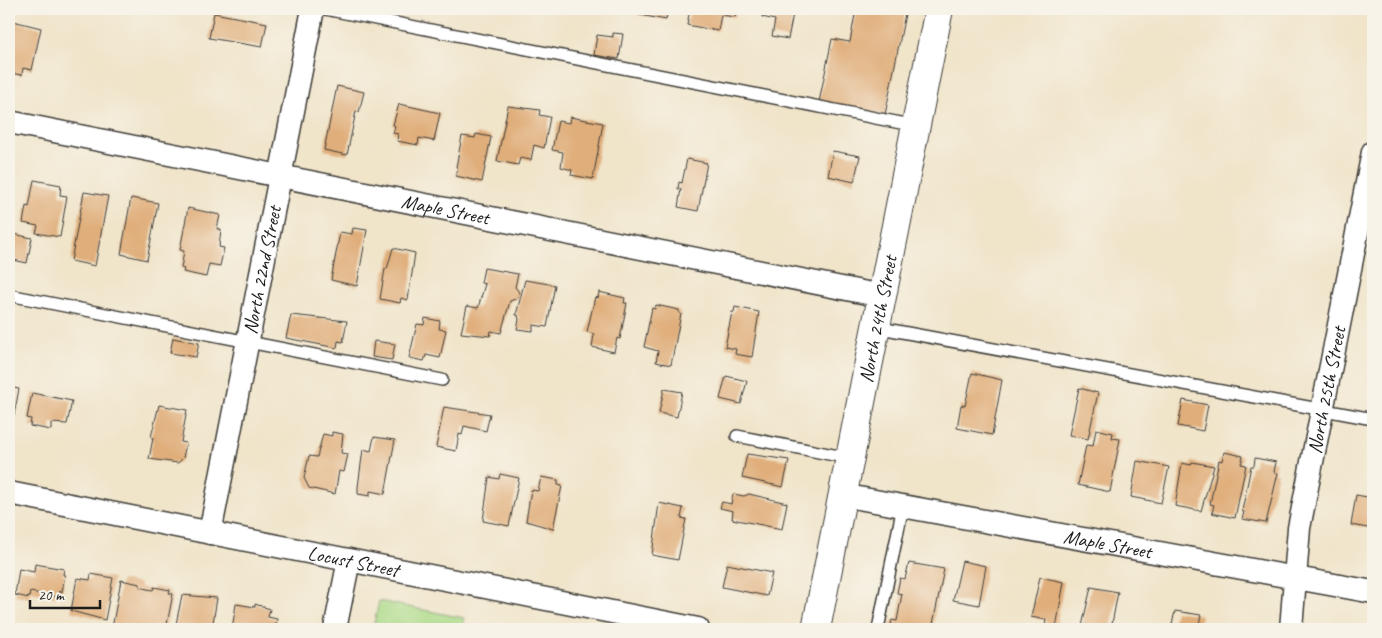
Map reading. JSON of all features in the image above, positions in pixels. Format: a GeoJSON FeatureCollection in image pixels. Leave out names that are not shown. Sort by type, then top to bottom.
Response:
{"type":"FeatureCollection","features":[{"type":"Feature","properties":{"kind":"main road","name":"North 24th Street"},"geometry":{"type":"LineString","coordinates":[[816,629],[938,9]]}},
{"type":"Feature","properties":{"kind":"street","name":"North 22nd Street"},"geometry":{"type":"LineString","coordinates":[[210,533],[313,9]]}},
{"type":"Feature","properties":{"kind":"street","name":"Maple Street"},"geometry":{"type":"LineString","coordinates":[[9,122],[882,296]]}},
{"type":"Feature","properties":{"kind":"street","name":"North 25th Street"},"geometry":{"type":"LineString","coordinates":[[1291,629],[1298,537],[1322,410],[1364,245],[1373,152]]}},
{"type":"Feature","properties":{"kind":"street","name":"Locust Street"},"geometry":{"type":"LineString","coordinates":[[9,493],[349,560],[640,624],[698,629]]}},
{"type":"Feature","properties":{"kind":"street","name":"Maple Street"},"geometry":{"type":"LineString","coordinates":[[842,494],[1373,592]]}},
{"type":"Feature","properties":{"kind":"street"},"geometry":{"type":"LineString","coordinates":[[335,629],[349,560]]}},
{"type":"Feature","properties":{"kind":"lane"},"geometry":{"type":"LineString","coordinates":[[325,9],[916,126]]}},
{"type":"Feature","properties":{"kind":"lane"},"geometry":{"type":"LineString","coordinates":[[9,295],[442,380]]}},
{"type":"Feature","properties":{"kind":"lane"},"geometry":{"type":"LineString","coordinates":[[875,327],[1373,419]]}},
{"type":"Feature","properties":{"kind":"lane"},"geometry":{"type":"LineString","coordinates":[[737,436],[849,458]]}},
{"type":"Feature","properties":{"kind":"lane"},"geometry":{"type":"LineString","coordinates":[[878,629],[903,506]]}},
{"type":"Feature","properties":{"kind":"green space"},"geometry":{"type":"Polygon","coordinates":[[[379,601],[464,618],[462,629],[373,629],[379,601]]]}},
{"type":"Feature","properties":{"kind":"building"},"geometry":{"type":"Polygon","coordinates":[[[636,9],[668,9],[666,20],[635,14],[636,9]]]}},
{"type":"Feature","properties":{"kind":"building"},"geometry":{"type":"Polygon","coordinates":[[[690,9],[737,9],[735,17],[721,15],[718,31],[687,25],[690,9]]]}},
{"type":"Feature","properties":{"kind":"building"},"geometry":{"type":"Polygon","coordinates":[[[764,9],[794,9],[788,39],[772,36],[775,20],[762,17],[764,9]]]}},
{"type":"Feature","properties":{"kind":"building"},"geometry":{"type":"Polygon","coordinates":[[[856,9],[906,9],[885,115],[819,102],[832,39],[850,42],[856,9]]]}},
{"type":"Feature","properties":{"kind":"building"},"geometry":{"type":"Polygon","coordinates":[[[214,13],[267,23],[262,47],[209,38],[214,13]]]}},
{"type":"Feature","properties":{"kind":"building"},"geometry":{"type":"Polygon","coordinates":[[[9,20],[41,28],[32,70],[23,68],[22,75],[9,73],[9,20]]]}},
{"type":"Feature","properties":{"kind":"building"},"geometry":{"type":"Polygon","coordinates":[[[613,33],[623,34],[619,59],[594,55],[597,35],[613,37],[613,33]]]}},
{"type":"Feature","properties":{"kind":"building"},"geometry":{"type":"Polygon","coordinates":[[[337,86],[364,92],[359,112],[356,111],[347,155],[324,150],[337,86]]]}},
{"type":"Feature","properties":{"kind":"building"},"geometry":{"type":"Polygon","coordinates":[[[399,104],[440,113],[434,141],[419,138],[418,145],[397,141],[398,134],[393,133],[395,126],[393,125],[399,104]]]}},
{"type":"Feature","properties":{"kind":"building"},"geometry":{"type":"Polygon","coordinates":[[[508,106],[540,110],[539,115],[550,117],[544,148],[534,145],[531,160],[520,158],[518,165],[497,161],[508,106]]]}},
{"type":"Feature","properties":{"kind":"building"},"geometry":{"type":"Polygon","coordinates":[[[570,117],[603,123],[593,179],[571,175],[572,170],[561,167],[563,152],[552,150],[558,121],[569,123],[570,117]]]}},
{"type":"Feature","properties":{"kind":"building"},"geometry":{"type":"Polygon","coordinates":[[[476,134],[491,137],[482,182],[456,176],[462,136],[475,138],[476,134]]]}},
{"type":"Feature","properties":{"kind":"building"},"geometry":{"type":"Polygon","coordinates":[[[833,151],[860,156],[854,182],[828,176],[833,151]]]}},
{"type":"Feature","properties":{"kind":"building"},"geometry":{"type":"Polygon","coordinates":[[[687,159],[707,163],[698,211],[678,207],[681,189],[678,189],[679,182],[682,183],[687,159]]]}},
{"type":"Feature","properties":{"kind":"building"},"geometry":{"type":"Polygon","coordinates":[[[34,180],[61,185],[60,195],[67,196],[60,237],[36,233],[38,226],[23,223],[26,206],[29,207],[34,180]]]}},
{"type":"Feature","properties":{"kind":"building"},"geometry":{"type":"Polygon","coordinates":[[[84,192],[108,196],[95,266],[71,261],[84,192]]]}},
{"type":"Feature","properties":{"kind":"building"},"geometry":{"type":"Polygon","coordinates":[[[131,198],[158,203],[147,260],[121,254],[131,198]]]}},
{"type":"Feature","properties":{"kind":"building"},"geometry":{"type":"Polygon","coordinates":[[[188,208],[220,215],[217,229],[221,229],[219,247],[224,248],[220,266],[209,264],[206,277],[183,272],[184,269],[181,268],[184,251],[180,250],[188,208]]]}},
{"type":"Feature","properties":{"kind":"building"},"geometry":{"type":"Polygon","coordinates":[[[353,228],[367,230],[357,286],[331,280],[340,232],[352,234],[353,228]]]}},
{"type":"Feature","properties":{"kind":"building"},"geometry":{"type":"Polygon","coordinates":[[[9,233],[32,238],[27,263],[9,259],[9,233]]]}},
{"type":"Feature","properties":{"kind":"building"},"geometry":{"type":"Polygon","coordinates":[[[393,248],[415,253],[408,300],[401,298],[400,303],[380,299],[385,269],[387,269],[393,248]]]}},
{"type":"Feature","properties":{"kind":"building"},"geometry":{"type":"Polygon","coordinates":[[[484,268],[518,274],[515,287],[519,292],[518,298],[510,301],[501,333],[491,331],[490,336],[461,333],[467,306],[478,308],[485,284],[481,283],[484,268]]]}},
{"type":"Feature","properties":{"kind":"building"},"geometry":{"type":"Polygon","coordinates":[[[525,280],[555,285],[547,327],[533,325],[533,331],[517,329],[519,320],[518,315],[516,315],[525,280]]]}},
{"type":"Feature","properties":{"kind":"building"},"geometry":{"type":"Polygon","coordinates":[[[599,292],[625,298],[624,303],[627,303],[620,339],[617,338],[614,352],[592,347],[594,334],[587,332],[595,297],[598,298],[599,292]]]}},
{"type":"Feature","properties":{"kind":"building"},"geometry":{"type":"Polygon","coordinates":[[[656,305],[679,310],[681,314],[671,365],[656,362],[658,351],[644,347],[652,308],[655,309],[656,305]]]}},
{"type":"Feature","properties":{"kind":"building"},"geometry":{"type":"Polygon","coordinates":[[[735,307],[759,312],[752,357],[735,354],[736,349],[725,347],[732,312],[734,312],[735,307]]]}},
{"type":"Feature","properties":{"kind":"building"},"geometry":{"type":"Polygon","coordinates":[[[291,315],[347,321],[343,342],[338,341],[337,348],[286,338],[291,315]]]}},
{"type":"Feature","properties":{"kind":"building"},"geometry":{"type":"Polygon","coordinates":[[[425,318],[440,321],[439,329],[446,330],[440,358],[426,355],[424,361],[409,358],[417,324],[424,325],[425,318]]]}},
{"type":"Feature","properties":{"kind":"building"},"geometry":{"type":"Polygon","coordinates":[[[173,338],[199,343],[196,357],[170,353],[173,338]]]}},
{"type":"Feature","properties":{"kind":"building"},"geometry":{"type":"Polygon","coordinates":[[[374,341],[395,344],[392,360],[372,357],[374,341]]]}},
{"type":"Feature","properties":{"kind":"building"},"geometry":{"type":"Polygon","coordinates":[[[972,373],[1002,380],[992,435],[957,428],[961,405],[965,406],[972,373]]]}},
{"type":"Feature","properties":{"kind":"building"},"geometry":{"type":"Polygon","coordinates":[[[726,376],[747,381],[741,404],[720,399],[726,376]]]}},
{"type":"Feature","properties":{"kind":"building"},"geometry":{"type":"Polygon","coordinates":[[[9,387],[19,389],[14,415],[9,414],[9,387]]]}},
{"type":"Feature","properties":{"kind":"building"},"geometry":{"type":"Polygon","coordinates":[[[1079,388],[1098,393],[1088,439],[1069,435],[1079,388]]]}},
{"type":"Feature","properties":{"kind":"building"},"geometry":{"type":"Polygon","coordinates":[[[664,389],[682,392],[677,417],[659,413],[664,389]]]}},
{"type":"Feature","properties":{"kind":"building"},"geometry":{"type":"Polygon","coordinates":[[[32,393],[72,401],[67,424],[51,423],[51,430],[30,426],[31,419],[27,418],[32,393]]]}},
{"type":"Feature","properties":{"kind":"building"},"geometry":{"type":"Polygon","coordinates":[[[1183,400],[1208,405],[1203,431],[1178,426],[1183,400]]]}},
{"type":"Feature","properties":{"kind":"building"},"geometry":{"type":"Polygon","coordinates":[[[159,405],[187,410],[181,442],[186,443],[183,458],[178,463],[149,459],[153,438],[151,437],[159,405]]]}},
{"type":"Feature","properties":{"kind":"building"},"geometry":{"type":"Polygon","coordinates":[[[444,407],[490,414],[486,431],[464,426],[462,435],[459,434],[456,451],[436,447],[444,407]]]}},
{"type":"Feature","properties":{"kind":"building"},"geometry":{"type":"Polygon","coordinates":[[[1096,429],[1113,433],[1112,438],[1120,439],[1110,492],[1078,485],[1086,445],[1093,446],[1096,429]]]}},
{"type":"Feature","properties":{"kind":"building"},"geometry":{"type":"Polygon","coordinates":[[[332,432],[343,434],[341,453],[348,454],[344,472],[339,471],[335,494],[309,488],[304,478],[309,456],[317,457],[323,434],[332,436],[332,432]]]}},
{"type":"Feature","properties":{"kind":"building"},"geometry":{"type":"Polygon","coordinates":[[[374,437],[395,440],[385,494],[370,491],[370,496],[358,494],[363,449],[371,451],[374,437]]]}},
{"type":"Feature","properties":{"kind":"building"},"geometry":{"type":"Polygon","coordinates":[[[1224,452],[1243,456],[1241,464],[1246,465],[1235,518],[1212,513],[1214,505],[1210,504],[1219,460],[1222,461],[1224,452]]]}},
{"type":"Feature","properties":{"kind":"building"},"geometry":{"type":"Polygon","coordinates":[[[747,454],[789,460],[783,487],[742,478],[747,454]]]}},
{"type":"Feature","properties":{"kind":"building"},"geometry":{"type":"Polygon","coordinates":[[[1255,458],[1276,462],[1274,472],[1278,473],[1266,523],[1242,519],[1251,466],[1254,466],[1255,458]]]}},
{"type":"Feature","properties":{"kind":"building"},"geometry":{"type":"Polygon","coordinates":[[[1137,461],[1169,467],[1161,503],[1131,497],[1137,461]]]}},
{"type":"Feature","properties":{"kind":"building"},"geometry":{"type":"Polygon","coordinates":[[[1192,462],[1214,466],[1201,511],[1175,506],[1182,463],[1191,465],[1192,462]]]}},
{"type":"Feature","properties":{"kind":"building"},"geometry":{"type":"Polygon","coordinates":[[[500,474],[519,478],[509,526],[483,521],[489,477],[499,479],[500,474]]]}},
{"type":"Feature","properties":{"kind":"building"},"geometry":{"type":"Polygon","coordinates":[[[541,477],[558,480],[558,485],[562,486],[553,529],[526,521],[531,490],[538,491],[541,477]]]}},
{"type":"Feature","properties":{"kind":"building"},"geometry":{"type":"Polygon","coordinates":[[[733,494],[744,496],[749,494],[787,503],[782,529],[732,519],[733,511],[720,508],[722,502],[731,504],[733,494]]]}},
{"type":"Feature","properties":{"kind":"building"},"geometry":{"type":"Polygon","coordinates":[[[1356,495],[1373,498],[1373,529],[1351,525],[1356,495]]]}},
{"type":"Feature","properties":{"kind":"building"},"geometry":{"type":"Polygon","coordinates":[[[659,503],[683,508],[681,518],[686,519],[678,560],[652,555],[659,503]]]}},
{"type":"Feature","properties":{"kind":"building"},"geometry":{"type":"Polygon","coordinates":[[[962,561],[986,566],[979,605],[953,600],[962,561]]]}},
{"type":"Feature","properties":{"kind":"building"},"geometry":{"type":"Polygon","coordinates":[[[909,563],[944,569],[932,629],[890,629],[892,620],[897,621],[902,594],[897,593],[900,578],[905,579],[909,563]]]}},
{"type":"Feature","properties":{"kind":"building"},"geometry":{"type":"Polygon","coordinates":[[[35,564],[64,569],[63,575],[65,575],[62,592],[60,591],[59,597],[30,592],[29,598],[15,595],[19,569],[34,572],[35,564]]]}},
{"type":"Feature","properties":{"kind":"building"},"geometry":{"type":"Polygon","coordinates":[[[727,564],[772,573],[767,596],[722,587],[727,564]]]}},
{"type":"Feature","properties":{"kind":"building"},"geometry":{"type":"Polygon","coordinates":[[[91,574],[113,578],[105,620],[71,611],[77,578],[90,580],[91,574]]]}},
{"type":"Feature","properties":{"kind":"building"},"geometry":{"type":"Polygon","coordinates":[[[1040,577],[1064,582],[1056,628],[1045,626],[1046,620],[1031,617],[1040,577]]]}},
{"type":"Feature","properties":{"kind":"building"},"geometry":{"type":"Polygon","coordinates":[[[121,580],[140,584],[140,587],[147,589],[153,590],[154,587],[170,590],[169,593],[173,594],[166,629],[112,628],[121,580]]]}},
{"type":"Feature","properties":{"kind":"building"},"geometry":{"type":"Polygon","coordinates":[[[1091,587],[1118,592],[1111,629],[1092,629],[1082,626],[1091,587]]]}},
{"type":"Feature","properties":{"kind":"building"},"geometry":{"type":"Polygon","coordinates":[[[182,595],[217,598],[212,629],[175,629],[182,595]]]}},
{"type":"Feature","properties":{"kind":"building"},"geometry":{"type":"Polygon","coordinates":[[[236,604],[255,607],[255,604],[270,609],[268,617],[277,619],[275,629],[232,629],[236,604]]]}},
{"type":"Feature","properties":{"kind":"building"},"geometry":{"type":"Polygon","coordinates":[[[1175,611],[1201,615],[1198,629],[1171,629],[1175,611]]]}}]}
